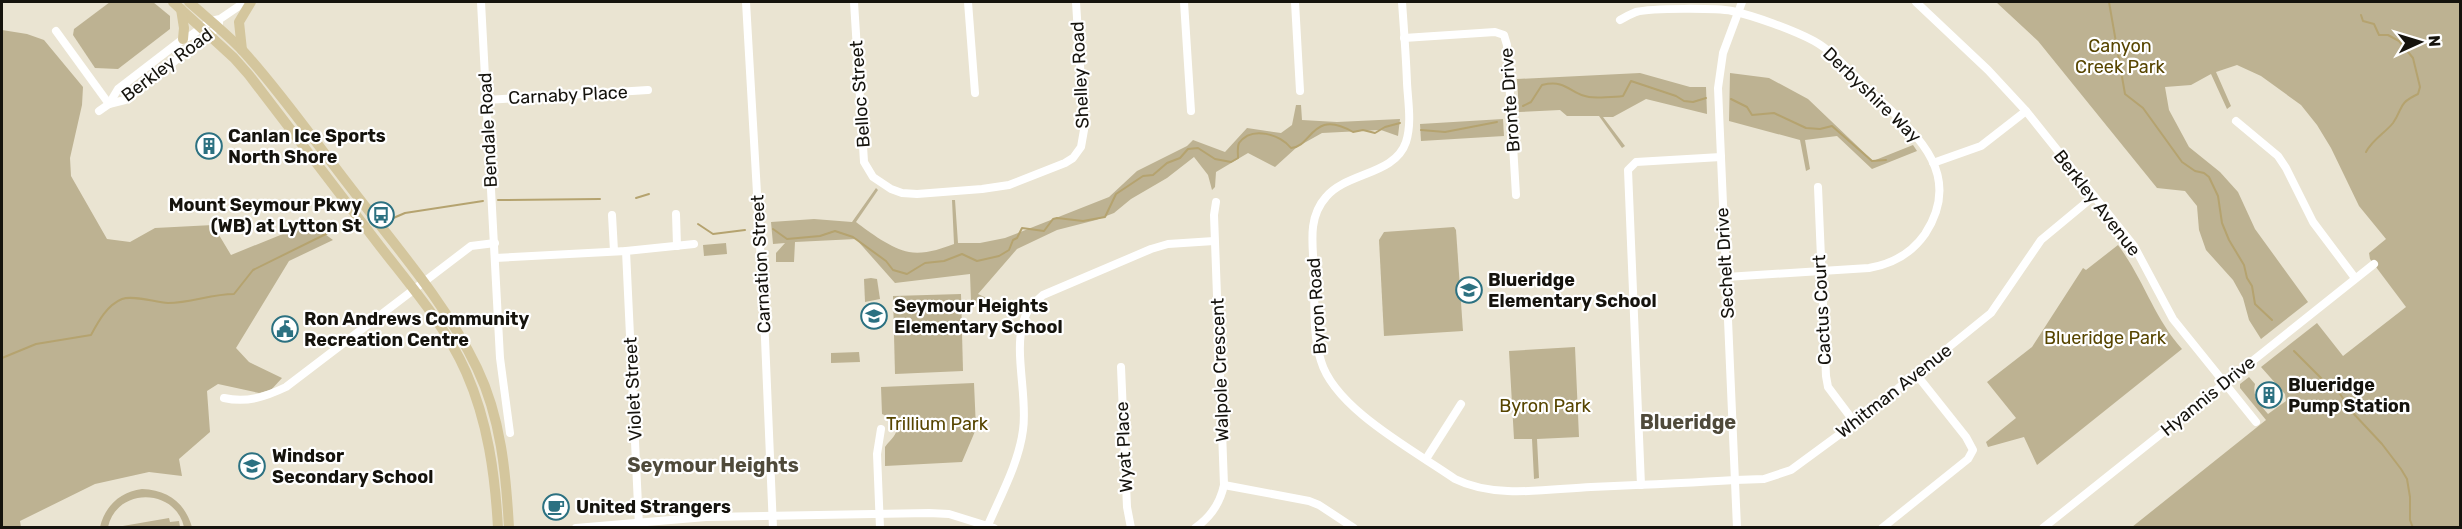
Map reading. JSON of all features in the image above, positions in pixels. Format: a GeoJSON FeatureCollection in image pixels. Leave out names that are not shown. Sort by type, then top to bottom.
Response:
{"type":"FeatureCollection","features":[{"type":"Feature","properties":{"kind":"main road"},"geometry":{"type":"LineString","coordinates":[[242,50],[240,22],[251,2]]}},
{"type":"Feature","properties":{"kind":"main road"},"geometry":{"type":"LineString","coordinates":[[181,4],[242,50],[280,96],[470,355],[491,404],[506,474],[509,528]]}},
{"type":"Feature","properties":{"kind":"main road"},"geometry":{"type":"LineString","coordinates":[[181,4],[183,39]]}},
{"type":"Feature","properties":{"kind":"main road"},"geometry":{"type":"LineString","coordinates":[[212,26],[419,287],[454,348],[480,410],[492,462],[498,528]]}},
{"type":"Feature","properties":{"kind":"street","name":"Berkley Road"},"geometry":{"type":"LineString","coordinates":[[99,111],[109,104],[126,100],[212,26],[245,2]]}},
{"type":"Feature","properties":{"kind":"street","name":"Bendale Road"},"geometry":{"type":"LineString","coordinates":[[482,2],[500,358],[510,433]]}},
{"type":"Feature","properties":{"kind":"street","name":"Carnation Street"},"geometry":{"type":"LineString","coordinates":[[746,2],[763,292],[773,528]]}},
{"type":"Feature","properties":{"kind":"street","name":"Belloc Street"},"geometry":{"type":"LineString","coordinates":[[854,2],[864,162],[873,177],[891,189],[917,194],[1009,185],[1065,163],[1081,147]]}},
{"type":"Feature","properties":{"kind":"street"},"geometry":{"type":"LineString","coordinates":[[968,2],[975,93]]}},
{"type":"Feature","properties":{"kind":"street","name":"Shelley Road"},"geometry":{"type":"LineString","coordinates":[[1077,2],[1084,130],[1081,147]]}},
{"type":"Feature","properties":{"kind":"street"},"geometry":{"type":"LineString","coordinates":[[1184,2],[1191,111]]}},
{"type":"Feature","properties":{"kind":"street"},"geometry":{"type":"LineString","coordinates":[[1295,2],[1300,91]]}},
{"type":"Feature","properties":{"kind":"street","name":"Byron Road"},"geometry":{"type":"LineString","coordinates":[[1402,2],[1409,118],[1406,142],[1402,150],[1385,165],[1334,189],[1320,204],[1315,216],[1312,236],[1317,349],[1326,375],[1343,399],[1425,459],[1471,487],[1490,490],[1641,485]]}},
{"type":"Feature","properties":{"kind":"street","name":"Sechelt Drive"},"geometry":{"type":"LineString","coordinates":[[1737,528],[1718,88],[1719,69],[1742,2]]}},
{"type":"Feature","properties":{"kind":"street","name":"Berkley Avenue"},"geometry":{"type":"LineString","coordinates":[[1916,2],[2008,90],[2026,111],[2134,246],[2173,319],[2256,422]]}},
{"type":"Feature","properties":{"kind":"street","name":"Derbyshire Way"},"geometry":{"type":"LineString","coordinates":[[1620,20],[1641,12],[1716,9],[1737,12],[1815,41],[1834,56],[1919,137],[1933,163],[1938,199],[1930,225],[1917,245],[1900,258],[1881,266],[1820,273],[1726,278]]}},
{"type":"Feature","properties":{"kind":"street","name":"Berkley Road"},"geometry":{"type":"LineString","coordinates":[[109,104],[118,89],[183,39],[212,26]]}},
{"type":"Feature","properties":{"kind":"street"},"geometry":{"type":"LineString","coordinates":[[56,31],[109,104]]}},
{"type":"Feature","properties":{"kind":"street","name":"Bronte Drive"},"geometry":{"type":"LineString","coordinates":[[1404,38],[1495,32],[1504,35],[1507,45],[1516,195]]}},
{"type":"Feature","properties":{"kind":"street","name":"Carnaby Place"},"geometry":{"type":"LineString","coordinates":[[487,100],[648,90]]}},
{"type":"Feature","properties":{"kind":"street"},"geometry":{"type":"LineString","coordinates":[[1933,163],[1981,146],[2026,111]]}},
{"type":"Feature","properties":{"kind":"street"},"geometry":{"type":"LineString","coordinates":[[2236,121],[2278,156],[2313,222],[2355,278]]}},
{"type":"Feature","properties":{"kind":"street"},"geometry":{"type":"LineString","coordinates":[[1641,485],[1628,170],[1636,162],[1720,157]]}},
{"type":"Feature","properties":{"kind":"street","name":"Cactus Court"},"geometry":{"type":"LineString","coordinates":[[1818,187],[1826,376],[1828,387],[1855,423]]}},
{"type":"Feature","properties":{"kind":"street","name":"Whitman Avenue"},"geometry":{"type":"LineString","coordinates":[[1641,485],[1764,479],[1791,470],[1855,423],[1991,313],[2041,240],[2094,196]]}},
{"type":"Feature","properties":{"kind":"street","name":"Walpole Crescent"},"geometry":{"type":"LineString","coordinates":[[1195,528],[1204,522],[1217,506],[1224,485],[1214,241],[1216,202]]}},
{"type":"Feature","properties":{"kind":"street"},"geometry":{"type":"LineString","coordinates":[[676,214],[677,246]]}},
{"type":"Feature","properties":{"kind":"street"},"geometry":{"type":"LineString","coordinates":[[612,215],[614,251]]}},
{"type":"Feature","properties":{"kind":"street"},"geometry":{"type":"LineString","coordinates":[[576,528],[639,525],[706,517],[949,514],[991,526],[1020,447],[1023,428],[1021,334],[1024,318],[1030,308],[1043,295],[1152,249],[1168,244],[1214,241]]}},
{"type":"Feature","properties":{"kind":"street"},"geometry":{"type":"LineString","coordinates":[[224,398],[236,400],[263,398],[286,387],[471,246],[495,243]]}},
{"type":"Feature","properties":{"kind":"street"},"geometry":{"type":"LineString","coordinates":[[495,258],[626,251],[694,244]]}},
{"type":"Feature","properties":{"kind":"street","name":"Violet Street"},"geometry":{"type":"LineString","coordinates":[[626,251],[639,525]]}},
{"type":"Feature","properties":{"kind":"street","name":"Hyannis Drive"},"geometry":{"type":"LineString","coordinates":[[2043,528],[2374,264]]}},
{"type":"Feature","properties":{"kind":"street","name":"Wyat Place"},"geometry":{"type":"LineString","coordinates":[[1121,367],[1127,507],[1131,528]]}},
{"type":"Feature","properties":{"kind":"street"},"geometry":{"type":"LineString","coordinates":[[1882,528],[1968,459],[1973,450],[1966,437],[1916,374]]}},
{"type":"Feature","properties":{"kind":"street"},"geometry":{"type":"LineString","coordinates":[[1425,459],[1461,404]]}},
{"type":"Feature","properties":{"kind":"street"},"geometry":{"type":"LineString","coordinates":[[880,528],[876,454],[881,429]]}},
{"type":"Feature","properties":{"kind":"street"},"geometry":{"type":"LineString","coordinates":[[1224,485],[1309,501],[1354,528]]}},
{"type":"Feature","properties":{"kind":"green space"},"geometry":{"type":"Polygon","coordinates":[[[110,2],[153,2],[170,16],[170,29],[118,69],[95,68],[73,35],[74,29],[110,2]]]}},
{"type":"Feature","properties":{"kind":"green space","name":"Canyon Creek Park"},"geometry":{"type":"Polygon","coordinates":[[[1996,2],[2460,2],[2460,527],[2132,527],[2266,420],[2240,388],[2240,384],[2249,377],[2255,384],[2257,400],[2268,414],[2286,401],[2285,394],[2261,367],[2317,323],[2343,356],[2406,307],[2370,259],[2369,253],[2386,239],[2359,206],[2331,148],[2317,125],[2301,105],[2261,76],[2237,65],[2216,72],[2231,106],[2227,109],[2211,74],[2191,85],[2165,87],[2169,110],[2189,147],[2220,172],[2238,192],[2255,229],[2308,302],[2261,339],[2249,320],[2243,298],[2233,280],[2206,250],[2199,230],[2197,206],[2185,191],[2157,188],[2038,41],[1996,2]]]}},
{"type":"Feature","properties":{"kind":"green space"},"geometry":{"type":"Polygon","coordinates":[[[2,30],[27,34],[44,40],[83,87],[82,105],[70,158],[71,176],[107,239],[130,242],[155,228],[213,225],[231,255],[310,223],[333,240],[289,261],[236,348],[249,362],[282,378],[271,390],[259,393],[218,384],[207,391],[210,432],[179,459],[182,476],[149,472],[95,484],[20,521],[21,527],[2,528],[2,30]]]}},
{"type":"Feature","properties":{"kind":"green space"},"geometry":{"type":"Polygon","coordinates":[[[1640,73],[1690,87],[1706,87],[1707,114],[1646,99],[1613,117],[1603,117],[1625,146],[1622,148],[1599,116],[1567,116],[1560,110],[1519,112],[1517,79],[1640,73]]]}},
{"type":"Feature","properties":{"kind":"green space"},"geometry":{"type":"Polygon","coordinates":[[[1730,73],[1769,78],[1808,99],[1873,161],[1913,145],[1917,151],[1872,169],[1837,136],[1805,140],[1810,169],[1806,171],[1800,140],[1729,121],[1730,73]]]}},
{"type":"Feature","properties":{"kind":"green space"},"geometry":{"type":"Polygon","coordinates":[[[1296,105],[1301,105],[1302,120],[1337,122],[1400,119],[1398,136],[1381,130],[1322,133],[1297,147],[1275,167],[1248,153],[1216,172],[1215,187],[1212,190],[1208,175],[1194,157],[1114,213],[1057,230],[1017,249],[978,294],[1018,313],[1016,317],[971,301],[970,274],[895,283],[856,239],[795,242],[794,262],[776,262],[776,253],[785,243],[773,244],[771,222],[814,219],[852,222],[876,188],[878,190],[856,222],[881,240],[902,250],[914,253],[926,252],[954,244],[952,200],[955,200],[958,243],[980,243],[1005,238],[1109,197],[1137,171],[1187,146],[1193,140],[1225,152],[1247,128],[1281,133],[1292,125],[1296,105]]]}},
{"type":"Feature","properties":{"kind":"green space"},"geometry":{"type":"Polygon","coordinates":[[[1503,119],[1504,136],[1421,141],[1420,124],[1503,119]]]}},
{"type":"Feature","properties":{"kind":"green space"},"geometry":{"type":"Polygon","coordinates":[[[1454,227],[1463,331],[1384,336],[1379,240],[1384,232],[1454,227]]]}},
{"type":"Feature","properties":{"kind":"green space"},"geometry":{"type":"Polygon","coordinates":[[[726,243],[727,254],[704,256],[703,245],[726,243]]]}},
{"type":"Feature","properties":{"kind":"green space","name":"Blueridge Park"},"geometry":{"type":"Polygon","coordinates":[[[2118,245],[2172,337],[2182,349],[2037,465],[2024,437],[1988,447],[1986,442],[2016,418],[1987,382],[2032,347],[2083,268],[2086,270],[2118,245]]]}},
{"type":"Feature","properties":{"kind":"green space"},"geometry":{"type":"Polygon","coordinates":[[[864,279],[877,279],[880,299],[865,302],[864,279]]]}},
{"type":"Feature","properties":{"kind":"green space"},"geometry":{"type":"Polygon","coordinates":[[[961,294],[963,371],[895,374],[893,296],[961,294]]]}},
{"type":"Feature","properties":{"kind":"green space","name":"Byron Park"},"geometry":{"type":"Polygon","coordinates":[[[1575,347],[1579,437],[1537,439],[1539,478],[1534,479],[1532,439],[1514,439],[1509,351],[1575,347]]]}},
{"type":"Feature","properties":{"kind":"green space"},"geometry":{"type":"Polygon","coordinates":[[[859,352],[860,362],[831,363],[831,353],[859,352]]]}},
{"type":"Feature","properties":{"kind":"green space","name":"Trillium Park"},"geometry":{"type":"Polygon","coordinates":[[[974,383],[976,429],[962,462],[885,466],[885,447],[897,428],[893,419],[882,414],[881,387],[974,383]]]}},
{"type":"Feature","properties":{"kind":"green space"},"geometry":{"type":"Polygon","coordinates":[[[142,489],[160,492],[174,499],[185,511],[192,527],[184,527],[179,514],[170,505],[158,499],[146,497],[134,499],[122,505],[113,514],[108,527],[100,527],[102,519],[115,501],[127,493],[142,489]]]}},
{"type":"Feature","properties":{"kind":"green space"},"geometry":{"type":"Polygon","coordinates":[[[169,518],[170,522],[179,521],[180,527],[117,527],[169,518]]]}},
{"type":"Feature","properties":{"kind":"waterway"},"geometry":{"type":"LineString","coordinates":[[2109,2],[2125,94],[2143,108],[2182,162],[2209,177],[2218,196],[2222,223],[2244,265],[2247,278],[2252,286],[2255,304],[2272,320]]}},
{"type":"Feature","properties":{"kind":"waterway"},"geometry":{"type":"LineString","coordinates":[[2361,15],[2363,21],[2374,24],[2379,35],[2388,35],[2399,41],[2413,58],[2420,87],[2418,94],[2404,103],[2393,123],[2366,152]]}},
{"type":"Feature","properties":{"kind":"waterway"},"geometry":{"type":"LineString","coordinates":[[1523,106],[1531,102],[1542,85],[1551,84],[1563,85],[1582,95],[1606,97],[1623,96],[1631,81],[1676,96],[1684,101],[1693,102],[1706,98]]}},
{"type":"Feature","properties":{"kind":"waterway"},"geometry":{"type":"LineString","coordinates":[[1731,99],[1747,107],[1752,115],[1774,113],[1806,128],[1820,129],[1832,126],[1872,161],[1886,160]]}},
{"type":"Feature","properties":{"kind":"waterway"},"geometry":{"type":"LineString","coordinates":[[1421,130],[1445,132],[1497,122]]}},
{"type":"Feature","properties":{"kind":"waterway"},"geometry":{"type":"LineString","coordinates":[[773,229],[787,239],[820,236],[835,231],[853,237],[886,261],[893,270],[907,274],[925,263],[944,261],[962,254],[977,261],[999,256],[1009,250],[1022,228],[1044,231],[1053,219],[1083,221],[1105,217],[1116,194],[1143,176],[1153,175],[1167,163],[1180,158],[1188,149],[1198,148],[1215,159],[1231,162],[1238,158],[1239,143],[1251,134],[1274,136],[1291,148],[1304,142],[1321,126],[1329,124],[1353,132],[1363,130],[1375,133],[1385,127],[1400,123]]}},
{"type":"Feature","properties":{"kind":"waterway"},"geometry":{"type":"LineString","coordinates":[[636,198],[649,194]]}},
{"type":"Feature","properties":{"kind":"waterway"},"geometry":{"type":"LineString","coordinates":[[498,200],[600,199]]}},
{"type":"Feature","properties":{"kind":"waterway"},"geometry":{"type":"LineString","coordinates":[[391,219],[405,213],[483,201]]}},
{"type":"Feature","properties":{"kind":"waterway"},"geometry":{"type":"LineString","coordinates":[[698,224],[713,234],[745,230]]}},
{"type":"Feature","properties":{"kind":"waterway"},"geometry":{"type":"LineString","coordinates":[[342,229],[354,226]]}},
{"type":"Feature","properties":{"kind":"waterway"},"geometry":{"type":"LineString","coordinates":[[2,358],[36,344],[91,335],[107,310],[122,299],[138,298],[168,303],[234,294],[253,270],[334,230]]}},
{"type":"Feature","properties":{"kind":"waterway"},"geometry":{"type":"LineString","coordinates":[[2294,351],[2340,394],[2353,413],[2382,444],[2401,469],[2407,479],[2410,520],[2413,528]]}},
{"type":"Feature","properties":{"kind":"place","name":"Canlan Ice Sports North Shore"},"geometry":{"type":"Point","coordinates":[209,146]}},
{"type":"Feature","properties":{"kind":"place","name":"Mount Seymour Pkwy (WB) at Lytton St"},"geometry":{"type":"Point","coordinates":[381,215]}},
{"type":"Feature","properties":{"kind":"place","name":"Blueridge Elementary School"},"geometry":{"type":"Point","coordinates":[1469,290]}},
{"type":"Feature","properties":{"kind":"place","name":"Seymour Heights Elementary School"},"geometry":{"type":"Point","coordinates":[874,316]}},
{"type":"Feature","properties":{"kind":"place","name":"Ron Andrews Community Recreation Centre"},"geometry":{"type":"Point","coordinates":[285,329]}},
{"type":"Feature","properties":{"kind":"place","name":"Blueridge Pump Station"},"geometry":{"type":"Point","coordinates":[2269,395]}},
{"type":"Feature","properties":{"kind":"place","name":"Windsor Secondary School"},"geometry":{"type":"Point","coordinates":[252,466]}},
{"type":"Feature","properties":{"kind":"place","name":"United Strangers"},"geometry":{"type":"Point","coordinates":[556,507]}},
{"type":"Feature","properties":{"kind":"district","name":"Blueridge"},"geometry":{"type":"Point","coordinates":[1688,422]}},
{"type":"Feature","properties":{"kind":"district","name":"Seymour Heights"},"geometry":{"type":"Point","coordinates":[713,465]}}]}
